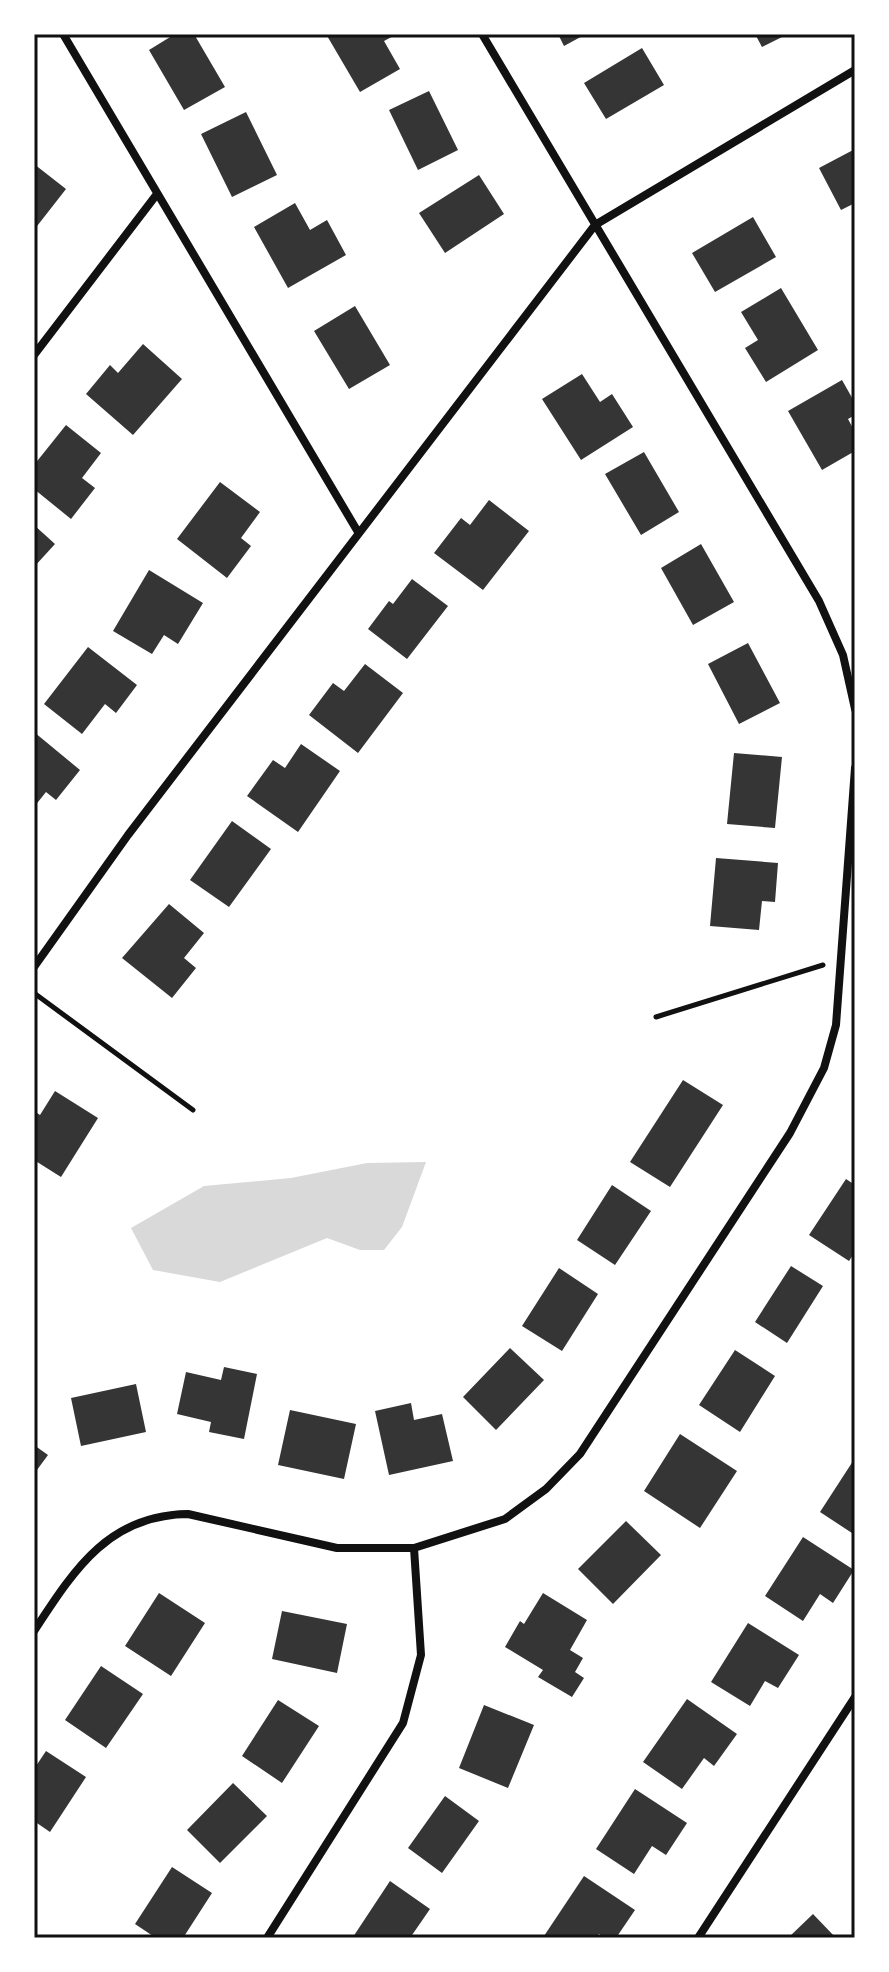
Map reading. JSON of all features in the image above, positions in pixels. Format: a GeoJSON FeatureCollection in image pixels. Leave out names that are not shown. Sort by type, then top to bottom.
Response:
{"type":"FeatureCollection","features":[{"type":"Feature","properties":{"kind":"street"},"geometry":{"type":"LineString","coordinates":[[63,34],[358,532]]}},
{"type":"Feature","properties":{"kind":"street"},"geometry":{"type":"LineString","coordinates":[[482,34],[819,601],[843,655],[855,709]]}},
{"type":"Feature","properties":{"kind":"street"},"geometry":{"type":"LineString","coordinates":[[34,967],[128,835],[595,225],[855,70]]}},
{"type":"Feature","properties":{"kind":"street"},"geometry":{"type":"LineString","coordinates":[[34,355],[157,194]]}},
{"type":"Feature","properties":{"kind":"street"},"geometry":{"type":"LineString","coordinates":[[34,1631],[61,1590],[100,1545],[137,1521],[165,1514],[188,1514],[337,1548],[414,1548],[505,1519],[546,1489],[580,1454],[790,1133],[824,1068],[836,1025],[855,768]]}},
{"type":"Feature","properties":{"kind":"street"},"geometry":{"type":"LineString","coordinates":[[267,1938],[403,1723],[421,1655],[414,1548]]}},
{"type":"Feature","properties":{"kind":"street"},"geometry":{"type":"LineString","coordinates":[[698,1938],[855,1697]]}},
{"type":"Feature","properties":{"kind":"path"},"geometry":{"type":"LineString","coordinates":[[656,1017],[841,960]]}},
{"type":"Feature","properties":{"kind":"path"},"geometry":{"type":"LineString","coordinates":[[34,993],[193,1110]]}},
{"type":"Feature","properties":{"kind":"shaded area"},"geometry":{"type":"Polygon","coordinates":[[[426,1162],[402,1227],[384,1250],[360,1250],[327,1238],[220,1282],[153,1270],[131,1228],[204,1186],[291,1178],[367,1163],[426,1162]]]}},
{"type":"Feature","properties":{"kind":"building"},"geometry":{"type":"Polygon","coordinates":[[[175,34],[194,34],[225,87],[184,110],[149,50],[175,34]]]}},
{"type":"Feature","properties":{"kind":"building"},"geometry":{"type":"Polygon","coordinates":[[[326,34],[397,34],[384,41],[400,69],[360,92],[326,34]]]}},
{"type":"Feature","properties":{"kind":"building"},"geometry":{"type":"Polygon","coordinates":[[[558,34],[586,34],[564,46],[558,34]]]}},
{"type":"Feature","properties":{"kind":"building"},"geometry":{"type":"Polygon","coordinates":[[[755,34],[788,34],[762,47],[755,34]]]}},
{"type":"Feature","properties":{"kind":"building"},"geometry":{"type":"Polygon","coordinates":[[[642,48],[664,85],[606,119],[584,83],[642,48]]]}},
{"type":"Feature","properties":{"kind":"building"},"geometry":{"type":"Polygon","coordinates":[[[429,91],[458,150],[418,170],[389,110],[429,91]]]}},
{"type":"Feature","properties":{"kind":"building"},"geometry":{"type":"Polygon","coordinates":[[[246,112],[277,175],[232,197],[201,134],[246,112]]]}},
{"type":"Feature","properties":{"kind":"building"},"geometry":{"type":"Polygon","coordinates":[[[855,149],[855,203],[841,210],[819,168],[855,149]]]}},
{"type":"Feature","properties":{"kind":"building"},"geometry":{"type":"Polygon","coordinates":[[[34,164],[66,189],[34,230],[34,164]]]}},
{"type":"Feature","properties":{"kind":"building"},"geometry":{"type":"Polygon","coordinates":[[[479,175],[504,214],[445,253],[419,213],[479,175]]]}},
{"type":"Feature","properties":{"kind":"building"},"geometry":{"type":"Polygon","coordinates":[[[295,203],[310,230],[327,220],[346,255],[288,288],[254,227],[295,203]]]}},
{"type":"Feature","properties":{"kind":"building"},"geometry":{"type":"Polygon","coordinates":[[[753,217],[776,257],[715,292],[692,253],[753,217]]]}},
{"type":"Feature","properties":{"kind":"building"},"geometry":{"type":"Polygon","coordinates":[[[781,288],[818,350],[766,382],[745,348],[758,340],[741,312],[781,288]]]}},
{"type":"Feature","properties":{"kind":"building"},"geometry":{"type":"Polygon","coordinates":[[[355,306],[390,365],[349,389],[314,331],[355,306]]]}},
{"type":"Feature","properties":{"kind":"building"},"geometry":{"type":"Polygon","coordinates":[[[143,344],[182,379],[133,435],[86,394],[110,365],[118,373],[143,344]]]}},
{"type":"Feature","properties":{"kind":"building"},"geometry":{"type":"Polygon","coordinates":[[[582,374],[600,402],[612,394],[633,427],[581,460],[542,399],[582,374]]]}},
{"type":"Feature","properties":{"kind":"building"},"geometry":{"type":"Polygon","coordinates":[[[842,380],[855,403],[855,415],[848,419],[855,432],[855,451],[822,470],[788,411],[842,380]]]}},
{"type":"Feature","properties":{"kind":"building"},"geometry":{"type":"Polygon","coordinates":[[[66,425],[101,453],[82,478],[95,488],[71,519],[34,489],[34,465],[66,425]]]}},
{"type":"Feature","properties":{"kind":"building"},"geometry":{"type":"Polygon","coordinates":[[[644,452],[679,512],[641,535],[605,474],[644,452]]]}},
{"type":"Feature","properties":{"kind":"building"},"geometry":{"type":"Polygon","coordinates":[[[220,482],[260,512],[241,538],[251,546],[227,578],[177,539],[220,482]]]}},
{"type":"Feature","properties":{"kind":"building"},"geometry":{"type":"Polygon","coordinates":[[[489,500],[529,531],[483,590],[434,553],[461,518],[470,525],[489,500]]]}},
{"type":"Feature","properties":{"kind":"building"},"geometry":{"type":"Polygon","coordinates":[[[34,525],[55,544],[34,567],[34,525]]]}},
{"type":"Feature","properties":{"kind":"building"},"geometry":{"type":"Polygon","coordinates":[[[701,544],[734,602],[693,625],[661,568],[701,544]]]}},
{"type":"Feature","properties":{"kind":"building"},"geometry":{"type":"Polygon","coordinates":[[[149,570],[203,603],[178,644],[164,635],[152,654],[113,631],[149,570]]]}},
{"type":"Feature","properties":{"kind":"building"},"geometry":{"type":"Polygon","coordinates":[[[412,579],[448,606],[407,659],[368,629],[389,601],[393,604],[412,579]]]}},
{"type":"Feature","properties":{"kind":"building"},"geometry":{"type":"Polygon","coordinates":[[[748,643],[780,703],[739,724],[708,664],[748,643]]]}},
{"type":"Feature","properties":{"kind":"building"},"geometry":{"type":"Polygon","coordinates":[[[88,647],[137,685],[116,713],[105,704],[82,734],[44,704],[88,647]]]}},
{"type":"Feature","properties":{"kind":"building"},"geometry":{"type":"Polygon","coordinates":[[[365,664],[403,693],[358,753],[309,715],[333,683],[344,691],[365,664]]]}},
{"type":"Feature","properties":{"kind":"building"},"geometry":{"type":"Polygon","coordinates":[[[34,732],[80,770],[56,800],[46,792],[34,807],[34,732]]]}},
{"type":"Feature","properties":{"kind":"building"},"geometry":{"type":"Polygon","coordinates":[[[301,744],[340,771],[298,832],[247,796],[273,760],[285,768],[301,744]]]}},
{"type":"Feature","properties":{"kind":"building"},"geometry":{"type":"Polygon","coordinates":[[[734,753],[782,757],[775,828],[727,824],[734,753]]]}},
{"type":"Feature","properties":{"kind":"building"},"geometry":{"type":"Polygon","coordinates":[[[232,821],[271,849],[229,907],[190,880],[232,821]]]}},
{"type":"Feature","properties":{"kind":"building"},"geometry":{"type":"Polygon","coordinates":[[[716,858],[778,863],[775,902],[762,901],[759,930],[710,926],[716,858]]]}},
{"type":"Feature","properties":{"kind":"building"},"geometry":{"type":"Polygon","coordinates":[[[169,904],[204,933],[184,958],[196,968],[172,998],[122,958],[169,904]]]}},
{"type":"Feature","properties":{"kind":"building"},"geometry":{"type":"Polygon","coordinates":[[[683,1080],[723,1105],[670,1187],[630,1162],[683,1080]]]}},
{"type":"Feature","properties":{"kind":"building"},"geometry":{"type":"Polygon","coordinates":[[[55,1091],[98,1118],[61,1177],[34,1160],[34,1111],[40,1115],[55,1091]]]}},
{"type":"Feature","properties":{"kind":"building"},"geometry":{"type":"Polygon","coordinates":[[[846,1179],[855,1185],[855,1252],[849,1261],[809,1235],[846,1179]]]}},
{"type":"Feature","properties":{"kind":"building"},"geometry":{"type":"Polygon","coordinates":[[[612,1185],[651,1211],[615,1265],[577,1240],[612,1185]]]}},
{"type":"Feature","properties":{"kind":"building"},"geometry":{"type":"Polygon","coordinates":[[[791,1266],[823,1286],[787,1343],[755,1322],[791,1266]]]}},
{"type":"Feature","properties":{"kind":"building"},"geometry":{"type":"Polygon","coordinates":[[[559,1268],[598,1294],[562,1351],[522,1326],[559,1268]]]}},
{"type":"Feature","properties":{"kind":"building"},"geometry":{"type":"Polygon","coordinates":[[[510,1348],[544,1380],[496,1430],[463,1397],[510,1348]]]}},
{"type":"Feature","properties":{"kind":"building"},"geometry":{"type":"Polygon","coordinates":[[[735,1350],[775,1376],[740,1432],[699,1405],[735,1350]]]}},
{"type":"Feature","properties":{"kind":"building"},"geometry":{"type":"Polygon","coordinates":[[[224,1367],[257,1374],[244,1439],[209,1432],[211,1422],[177,1414],[186,1372],[221,1380],[224,1367]]]}},
{"type":"Feature","properties":{"kind":"building"},"geometry":{"type":"Polygon","coordinates":[[[136,1384],[146,1432],[81,1446],[71,1398],[136,1384]]]}},
{"type":"Feature","properties":{"kind":"building"},"geometry":{"type":"Polygon","coordinates":[[[411,1403],[414,1420],[442,1414],[453,1461],[389,1475],[375,1411],[411,1403]]]}},
{"type":"Feature","properties":{"kind":"building"},"geometry":{"type":"Polygon","coordinates":[[[290,1410],[356,1424],[344,1479],[278,1465],[290,1410]]]}},
{"type":"Feature","properties":{"kind":"building"},"geometry":{"type":"Polygon","coordinates":[[[680,1434],[737,1471],[700,1528],[644,1491],[680,1434]]]}},
{"type":"Feature","properties":{"kind":"building"},"geometry":{"type":"Polygon","coordinates":[[[34,1445],[48,1455],[34,1474],[34,1445]]]}},
{"type":"Feature","properties":{"kind":"building"},"geometry":{"type":"Polygon","coordinates":[[[855,1458],[855,1535],[820,1512],[855,1458]]]}},
{"type":"Feature","properties":{"kind":"building"},"geometry":{"type":"Polygon","coordinates":[[[626,1521],[661,1555],[613,1604],[578,1569],[626,1521]]]}},
{"type":"Feature","properties":{"kind":"building"},"geometry":{"type":"Polygon","coordinates":[[[803,1537],[854,1570],[833,1603],[820,1594],[803,1621],[765,1596],[803,1537]]]}},
{"type":"Feature","properties":{"kind":"building"},"geometry":{"type":"Polygon","coordinates":[[[159,1593],[205,1623],[171,1676],[125,1646],[159,1593]]]}},
{"type":"Feature","properties":{"kind":"building"},"geometry":{"type":"Polygon","coordinates":[[[543,1593],[587,1620],[570,1650],[583,1658],[575,1672],[584,1678],[572,1697],[538,1677],[543,1670],[505,1647],[520,1621],[524,1624],[543,1593]]]}},
{"type":"Feature","properties":{"kind":"building"},"geometry":{"type":"Polygon","coordinates":[[[282,1611],[347,1624],[337,1673],[272,1659],[282,1611]]]}},
{"type":"Feature","properties":{"kind":"building"},"geometry":{"type":"Polygon","coordinates":[[[748,1623],[799,1655],[778,1688],[765,1681],[750,1706],[711,1682],[748,1623]]]}},
{"type":"Feature","properties":{"kind":"building"},"geometry":{"type":"Polygon","coordinates":[[[101,1666],[143,1694],[106,1748],[65,1720],[101,1666]]]}},
{"type":"Feature","properties":{"kind":"building"},"geometry":{"type":"Polygon","coordinates":[[[687,1699],[737,1734],[714,1766],[704,1758],[682,1789],[643,1762],[687,1699]]]}},
{"type":"Feature","properties":{"kind":"building"},"geometry":{"type":"Polygon","coordinates":[[[278,1700],[319,1726],[282,1783],[242,1756],[278,1700]]]}},
{"type":"Feature","properties":{"kind":"building"},"geometry":{"type":"Polygon","coordinates":[[[484,1705],[534,1725],[508,1788],[459,1768],[484,1705]]]}},
{"type":"Feature","properties":{"kind":"building"},"geometry":{"type":"Polygon","coordinates":[[[46,1751],[86,1777],[50,1832],[34,1821],[34,1769],[46,1751]]]}},
{"type":"Feature","properties":{"kind":"building"},"geometry":{"type":"Polygon","coordinates":[[[233,1783],[267,1816],[220,1863],[187,1830],[233,1783]]]}},
{"type":"Feature","properties":{"kind":"building"},"geometry":{"type":"Polygon","coordinates":[[[635,1789],[687,1823],[666,1855],[652,1846],[634,1874],[596,1849],[635,1789]]]}},
{"type":"Feature","properties":{"kind":"building"},"geometry":{"type":"Polygon","coordinates":[[[445,1796],[479,1821],[442,1873],[408,1848],[445,1796]]]}},
{"type":"Feature","properties":{"kind":"building"},"geometry":{"type":"Polygon","coordinates":[[[172,1867],[212,1893],[183,1938],[156,1938],[135,1924],[172,1867]]]}},
{"type":"Feature","properties":{"kind":"building"},"geometry":{"type":"Polygon","coordinates":[[[584,1876],[635,1910],[616,1938],[605,1938],[599,1934],[596,1938],[547,1938],[544,1936],[584,1876]]]}},
{"type":"Feature","properties":{"kind":"building"},"geometry":{"type":"Polygon","coordinates":[[[390,1881],[430,1909],[410,1938],[354,1938],[353,1937],[390,1881]]]}},
{"type":"Feature","properties":{"kind":"building"},"geometry":{"type":"Polygon","coordinates":[[[813,1914],[836,1938],[788,1938],[813,1914]]]}}]}
